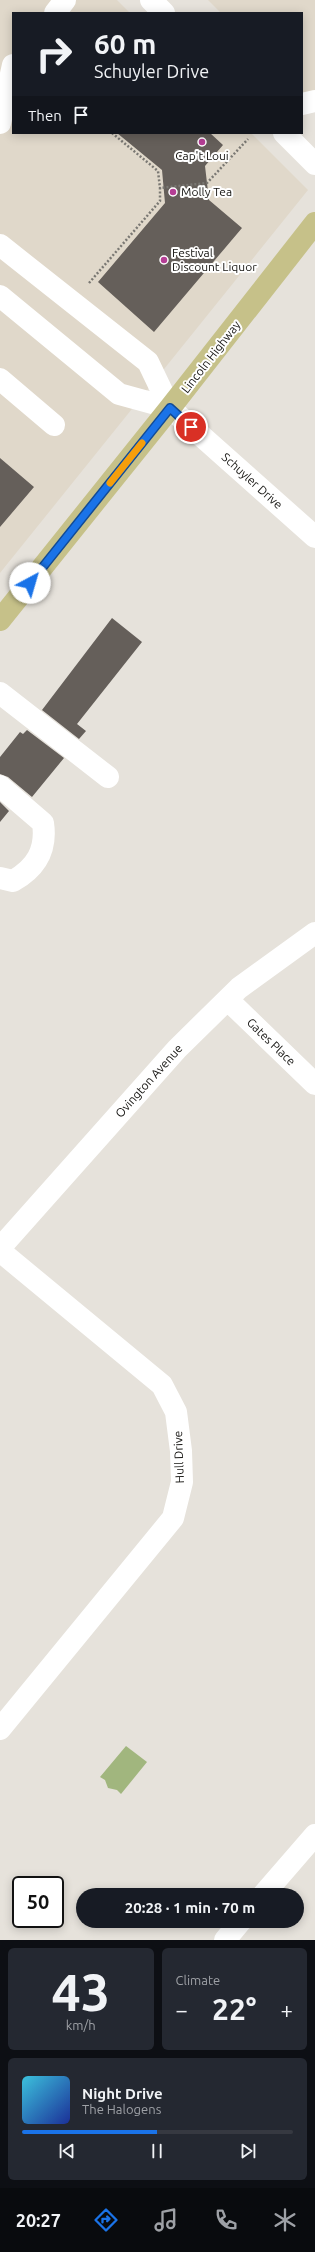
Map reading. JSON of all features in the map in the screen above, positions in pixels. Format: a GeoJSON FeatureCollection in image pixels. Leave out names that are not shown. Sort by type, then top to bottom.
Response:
{"type":"FeatureCollection","features":[{"type":"Feature","properties":{"kind":"main road","name":"Lincoln Highway"},"geometry":{"type":"LineString","coordinates":[[0,620],[170,408],[315,223]]}},
{"type":"Feature","properties":{"kind":"street"},"geometry":{"type":"LineString","coordinates":[[56,12],[65,0]]}},
{"type":"Feature","properties":{"kind":"street"},"geometry":{"type":"LineString","coordinates":[[151,0],[163,12]]}},
{"type":"Feature","properties":{"kind":"street"},"geometry":{"type":"LineString","coordinates":[[0,123],[12,69]]}},
{"type":"Feature","properties":{"kind":"street"},"geometry":{"type":"LineString","coordinates":[[303,104],[315,101]]}},
{"type":"Feature","properties":{"kind":"street"},"geometry":{"type":"LineString","coordinates":[[285,134],[315,164]]}},
{"type":"Feature","properties":{"kind":"street"},"geometry":{"type":"LineString","coordinates":[[0,245],[148,362],[170,408]]}},
{"type":"Feature","properties":{"kind":"street"},"geometry":{"type":"LineString","coordinates":[[0,296],[119,394],[170,408]]}},
{"type":"Feature","properties":{"kind":"street"},"geometry":{"type":"LineString","coordinates":[[0,379],[54,425]]}},
{"type":"Feature","properties":{"kind":"street","name":"Schuyler Drive"},"geometry":{"type":"LineString","coordinates":[[170,408],[315,537]]}},
{"type":"Feature","properties":{"kind":"street"},"geometry":{"type":"LineString","coordinates":[[0,693],[108,777]]}},
{"type":"Feature","properties":{"kind":"street"},"geometry":{"type":"LineString","coordinates":[[0,786],[43,823],[44,833],[37,862],[24,875],[13,881],[0,878]]}},
{"type":"Feature","properties":{"kind":"street","name":"Ovington Avenue"},"geometry":{"type":"LineString","coordinates":[[0,1248],[178,1049],[239,988],[315,933]]}},
{"type":"Feature","properties":{"kind":"street","name":"Gates Place"},"geometry":{"type":"LineString","coordinates":[[228,1000],[315,1084]]}},
{"type":"Feature","properties":{"kind":"street","name":"Hull Drive"},"geometry":{"type":"LineString","coordinates":[[0,1251],[162,1385],[176,1412],[182,1482],[173,1518],[0,1729]]}},
{"type":"Feature","properties":{"kind":"street"},"geometry":{"type":"LineString","coordinates":[[269,1888],[315,1835]]}},
{"type":"Feature","properties":{"kind":"street"},"geometry":{"type":"LineString","coordinates":[[225,1940],[235,1928]]}},
{"type":"Feature","properties":{"kind":"path"},"geometry":{"type":"LineString","coordinates":[[86,287],[160,201],[158,171],[113,134]]}},
{"type":"Feature","properties":{"kind":"path"},"geometry":{"type":"LineString","coordinates":[[160,188],[207,183],[248,139]]}},
{"type":"Feature","properties":{"kind":"shaded area"},"geometry":{"type":"Polygon","coordinates":[[[0,0],[117,0],[129,12],[12,12],[12,134],[252,134],[308,190],[0,573],[0,0]]]}},
{"type":"Feature","properties":{"kind":"shaded area"},"geometry":{"type":"Polygon","coordinates":[[[208,0],[315,0],[315,108],[303,95],[303,12],[220,12],[208,0]]]}},
{"type":"Feature","properties":{"kind":"shaded area"},"geometry":{"type":"Polygon","coordinates":[[[126,1746],[147,1762],[121,1794],[117,1790],[108,1788],[105,1780],[100,1777],[126,1746]]]}},
{"type":"Feature","properties":{"kind":"building"},"geometry":{"type":"Polygon","coordinates":[[[118,134],[211,134],[223,145],[205,166],[209,200],[242,228],[154,332],[98,282],[165,203],[162,170],[118,134]]]}},
{"type":"Feature","properties":{"kind":"building"},"geometry":{"type":"Polygon","coordinates":[[[0,458],[34,487],[0,527],[0,458]]]}},
{"type":"Feature","properties":{"kind":"building"},"geometry":{"type":"Polygon","coordinates":[[[112,618],[142,642],[77,724],[86,731],[79,739],[42,710],[112,618]]]}},
{"type":"Feature","properties":{"kind":"building"},"geometry":{"type":"Polygon","coordinates":[[[27,730],[64,758],[32,797],[8,777],[0,774],[0,757],[20,732],[23,734],[27,730]]]}},
{"type":"Feature","properties":{"kind":"building"},"geometry":{"type":"Polygon","coordinates":[[[0,802],[9,811],[0,822],[0,802]]]}},
{"type":"Feature","properties":{"kind":"slow traffic"},"geometry":{"type":"LineString","coordinates":[[110,483],[142,443]]}},
{"type":"Feature","properties":{"kind":"place","name":"Cap't Loui"},"geometry":{"type":"Point","coordinates":[202,142]}},
{"type":"Feature","properties":{"kind":"place","name":"Molly Tea"},"geometry":{"type":"Point","coordinates":[173,192]}},
{"type":"Feature","properties":{"kind":"place","name":"Festival Discount Liquor"},"geometry":{"type":"Point","coordinates":[164,260]}},
{"type":"Feature","properties":{"kind":"route"},"geometry":{"type":"LineString","coordinates":[[30,583],[170,408],[191,427]]}}]}
